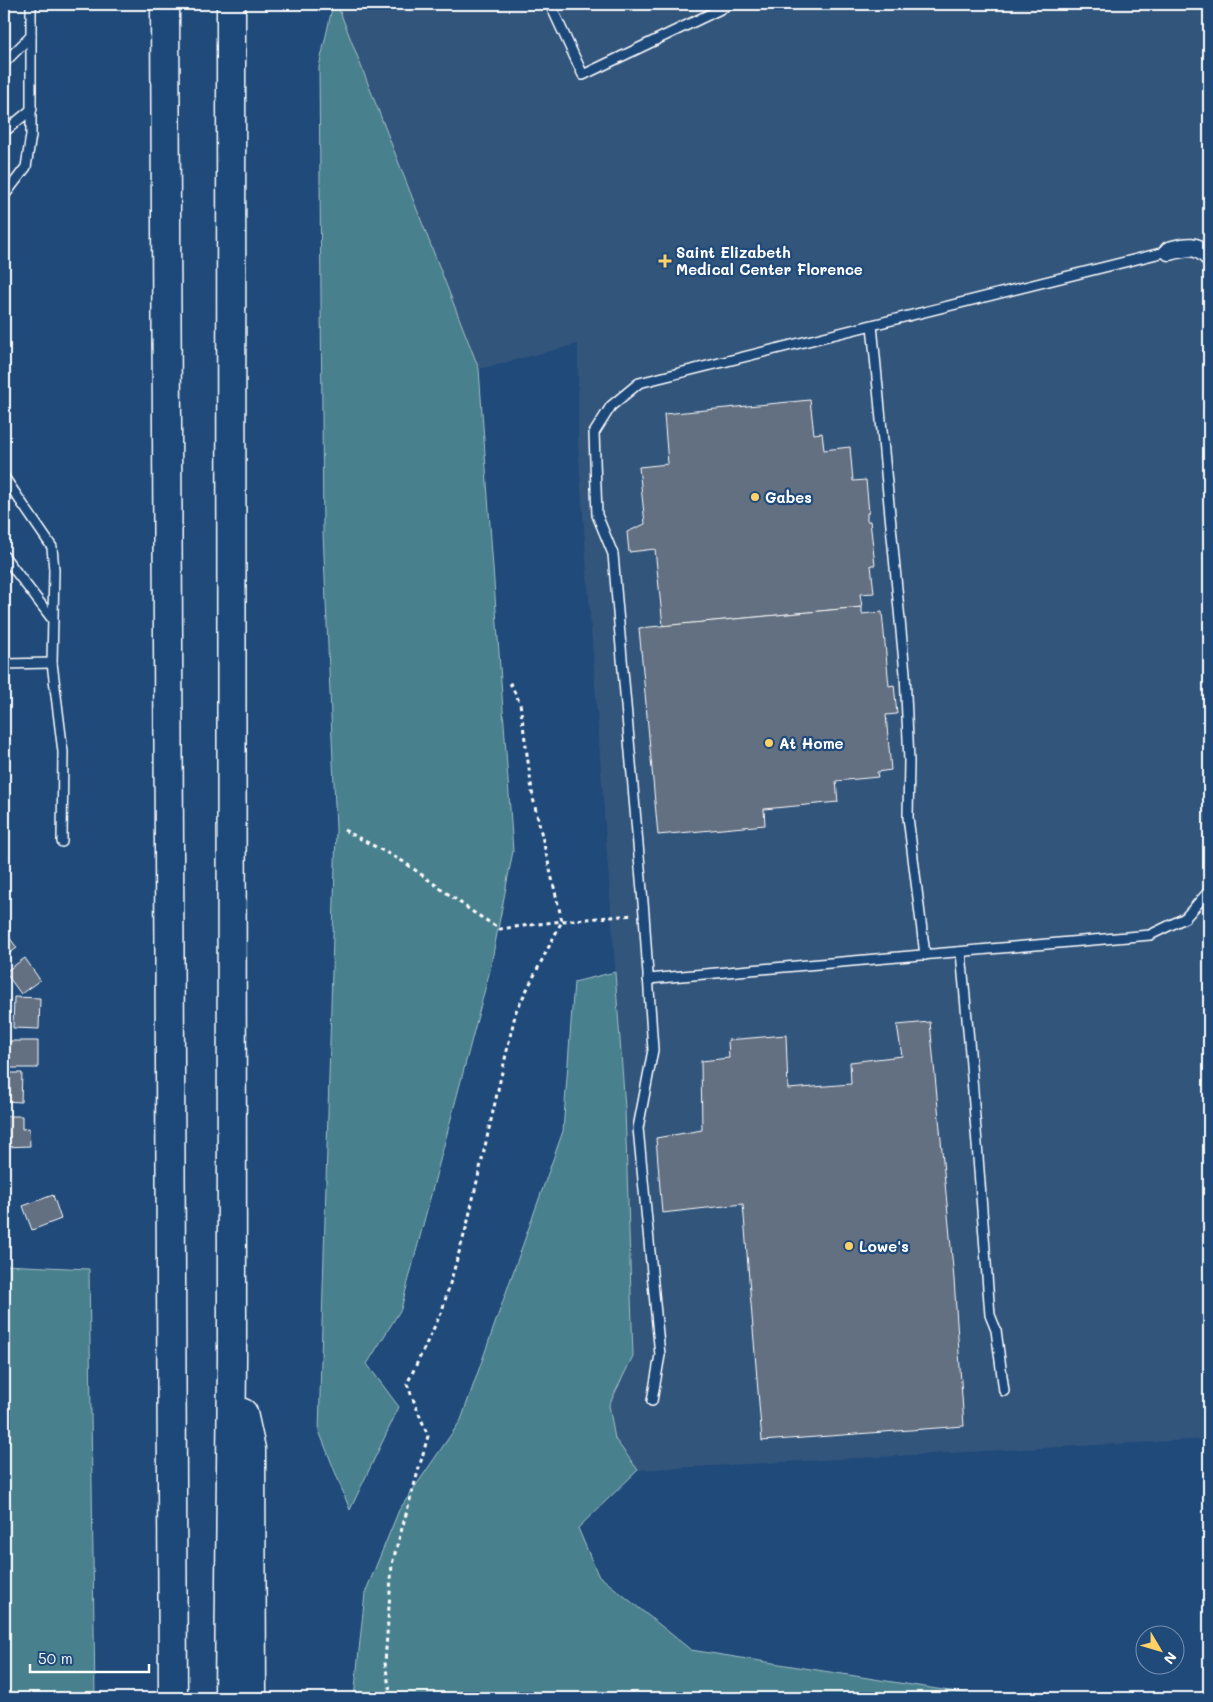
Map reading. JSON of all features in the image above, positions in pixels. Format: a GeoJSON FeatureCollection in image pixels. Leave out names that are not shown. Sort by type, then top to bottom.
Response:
{"type":"FeatureCollection","features":[{"type":"Feature","properties":{"kind":"highway"},"geometry":{"type":"LineString","coordinates":[[229,1698],[232,1358],[231,4]]}},
{"type":"Feature","properties":{"kind":"highway"},"geometry":{"type":"LineString","coordinates":[[164,8],[173,1698]]}},
{"type":"Feature","properties":{"kind":"highway"},"geometry":{"type":"LineString","coordinates":[[232,1358],[251,1449],[252,1698]]}},
{"type":"Feature","properties":{"kind":"street"},"geometry":{"type":"LineString","coordinates":[[1169,251],[1189,246],[1205,252],[1209,257]]}},
{"type":"Feature","properties":{"kind":"lane"},"geometry":{"type":"LineString","coordinates":[[4,196],[26,167],[31,135],[31,4]]}},
{"type":"Feature","properties":{"kind":"lane"},"geometry":{"type":"LineString","coordinates":[[550,4],[583,75],[726,5]]}},
{"type":"Feature","properties":{"kind":"lane"},"geometry":{"type":"LineString","coordinates":[[4,62],[32,36]]}},
{"type":"Feature","properties":{"kind":"lane"},"geometry":{"type":"LineString","coordinates":[[4,132],[32,109]]}},
{"type":"Feature","properties":{"kind":"lane"},"geometry":{"type":"LineString","coordinates":[[652,1401],[660,1355],[638,1128],[653,1050],[644,914],[613,554],[598,515],[594,433],[611,406],[639,383],[1169,251]]}},
{"type":"Feature","properties":{"kind":"lane"},"geometry":{"type":"LineString","coordinates":[[872,325],[905,673],[909,761],[908,817],[925,955]]}},
{"type":"Feature","properties":{"kind":"lane"},"geometry":{"type":"LineString","coordinates":[[4,477],[52,547],[54,570],[52,662],[63,752],[62,842]]}},
{"type":"Feature","properties":{"kind":"lane"},"geometry":{"type":"LineString","coordinates":[[4,556],[53,620]]}},
{"type":"Feature","properties":{"kind":"lane"},"geometry":{"type":"LineString","coordinates":[[4,664],[52,662]]}},
{"type":"Feature","properties":{"kind":"lane"},"geometry":{"type":"LineString","coordinates":[[648,980],[1150,935],[1185,918],[1209,891]]}},
{"type":"Feature","properties":{"kind":"lane"},"geometry":{"type":"LineString","coordinates":[[961,952],[990,1315],[996,1330],[1004,1391]]}},
{"type":"Feature","properties":{"kind":"path"},"geometry":{"type":"LineString","coordinates":[[390,1698],[385,1663],[392,1564],[428,1436],[407,1384],[442,1311],[464,1235],[516,1011],[562,921],[533,798],[520,704],[509,682]]}},
{"type":"Feature","properties":{"kind":"path"},"geometry":{"type":"LineString","coordinates":[[344,830],[404,862],[473,912],[500,929],[562,921],[644,914]]}},
{"type":"Feature","properties":{"kind":"shaded area"},"geometry":{"type":"Polygon","coordinates":[[[337,4],[1209,4],[1209,1439],[638,1470],[615,1439],[609,1404],[633,1356],[625,1108],[578,445],[578,344],[479,369],[337,4]]]}},
{"type":"Feature","properties":{"kind":"green space"},"geometry":{"type":"Polygon","coordinates":[[[333,4],[337,4],[479,369],[513,851],[490,970],[401,1309],[367,1364],[399,1407],[350,1510],[319,1431],[336,829],[323,533],[319,67],[333,4]]]}},
{"type":"Feature","properties":{"kind":"green space"},"geometry":{"type":"Polygon","coordinates":[[[615,972],[625,1108],[633,1356],[609,1405],[615,1439],[638,1470],[578,1528],[598,1575],[691,1650],[994,1698],[354,1698],[365,1593],[399,1510],[461,1420],[563,1131],[574,982],[615,972]]]}},
{"type":"Feature","properties":{"kind":"green space"},"geometry":{"type":"Polygon","coordinates":[[[4,1265],[89,1269],[95,1698],[4,1698],[4,1265]]]}},
{"type":"Feature","properties":{"kind":"building","name":"Gabes"},"geometry":{"type":"Polygon","coordinates":[[[810,400],[814,434],[822,433],[824,450],[850,447],[853,481],[866,480],[869,513],[867,513],[867,521],[870,521],[875,565],[871,565],[874,593],[860,594],[862,607],[663,626],[655,549],[629,552],[627,532],[645,524],[639,467],[668,464],[664,414],[810,400]]]}},
{"type":"Feature","properties":{"kind":"building","name":"At Home"},"geometry":{"type":"Polygon","coordinates":[[[862,607],[862,614],[882,612],[889,686],[894,685],[897,714],[886,715],[891,770],[877,772],[878,777],[836,781],[838,802],[764,809],[765,825],[658,835],[639,628],[862,607]]]}},
{"type":"Feature","properties":{"kind":"building"},"geometry":{"type":"Polygon","coordinates":[[[4,930],[17,948],[4,957],[4,930]]]}},
{"type":"Feature","properties":{"kind":"building"},"geometry":{"type":"Polygon","coordinates":[[[25,958],[40,980],[21,994],[5,972],[25,958]]]}},
{"type":"Feature","properties":{"kind":"building"},"geometry":{"type":"Polygon","coordinates":[[[14,997],[40,998],[39,1029],[13,1028],[14,997]]]}},
{"type":"Feature","properties":{"kind":"building","name":"Lowe's"},"geometry":{"type":"Polygon","coordinates":[[[930,1022],[954,1279],[964,1426],[762,1441],[743,1204],[662,1213],[656,1138],[702,1130],[701,1061],[729,1058],[728,1040],[786,1035],[788,1089],[851,1084],[850,1062],[902,1056],[897,1025],[930,1022]]]}},
{"type":"Feature","properties":{"kind":"building"},"geometry":{"type":"Polygon","coordinates":[[[7,1041],[38,1041],[38,1068],[7,1068],[7,1041]]]}},
{"type":"Feature","properties":{"kind":"building"},"geometry":{"type":"Polygon","coordinates":[[[4,1073],[22,1073],[21,1102],[4,1101],[4,1073]]]}},
{"type":"Feature","properties":{"kind":"building"},"geometry":{"type":"Polygon","coordinates":[[[4,1116],[22,1116],[22,1129],[29,1128],[30,1146],[4,1147],[4,1116]]]}},
{"type":"Feature","properties":{"kind":"building"},"geometry":{"type":"Polygon","coordinates":[[[53,1195],[61,1219],[32,1230],[23,1206],[53,1195]]]}},
{"type":"Feature","properties":{"kind":"place","name":"Saint Elizabeth Medical Center Florence"},"geometry":{"type":"Point","coordinates":[665,261]}},
{"type":"Feature","properties":{"kind":"place","name":"Gabes"},"geometry":{"type":"Point","coordinates":[755,497]}},
{"type":"Feature","properties":{"kind":"place","name":"At Home"},"geometry":{"type":"Point","coordinates":[769,743]}},
{"type":"Feature","properties":{"kind":"place","name":"Lowe's"},"geometry":{"type":"Point","coordinates":[849,1246]}}]}
